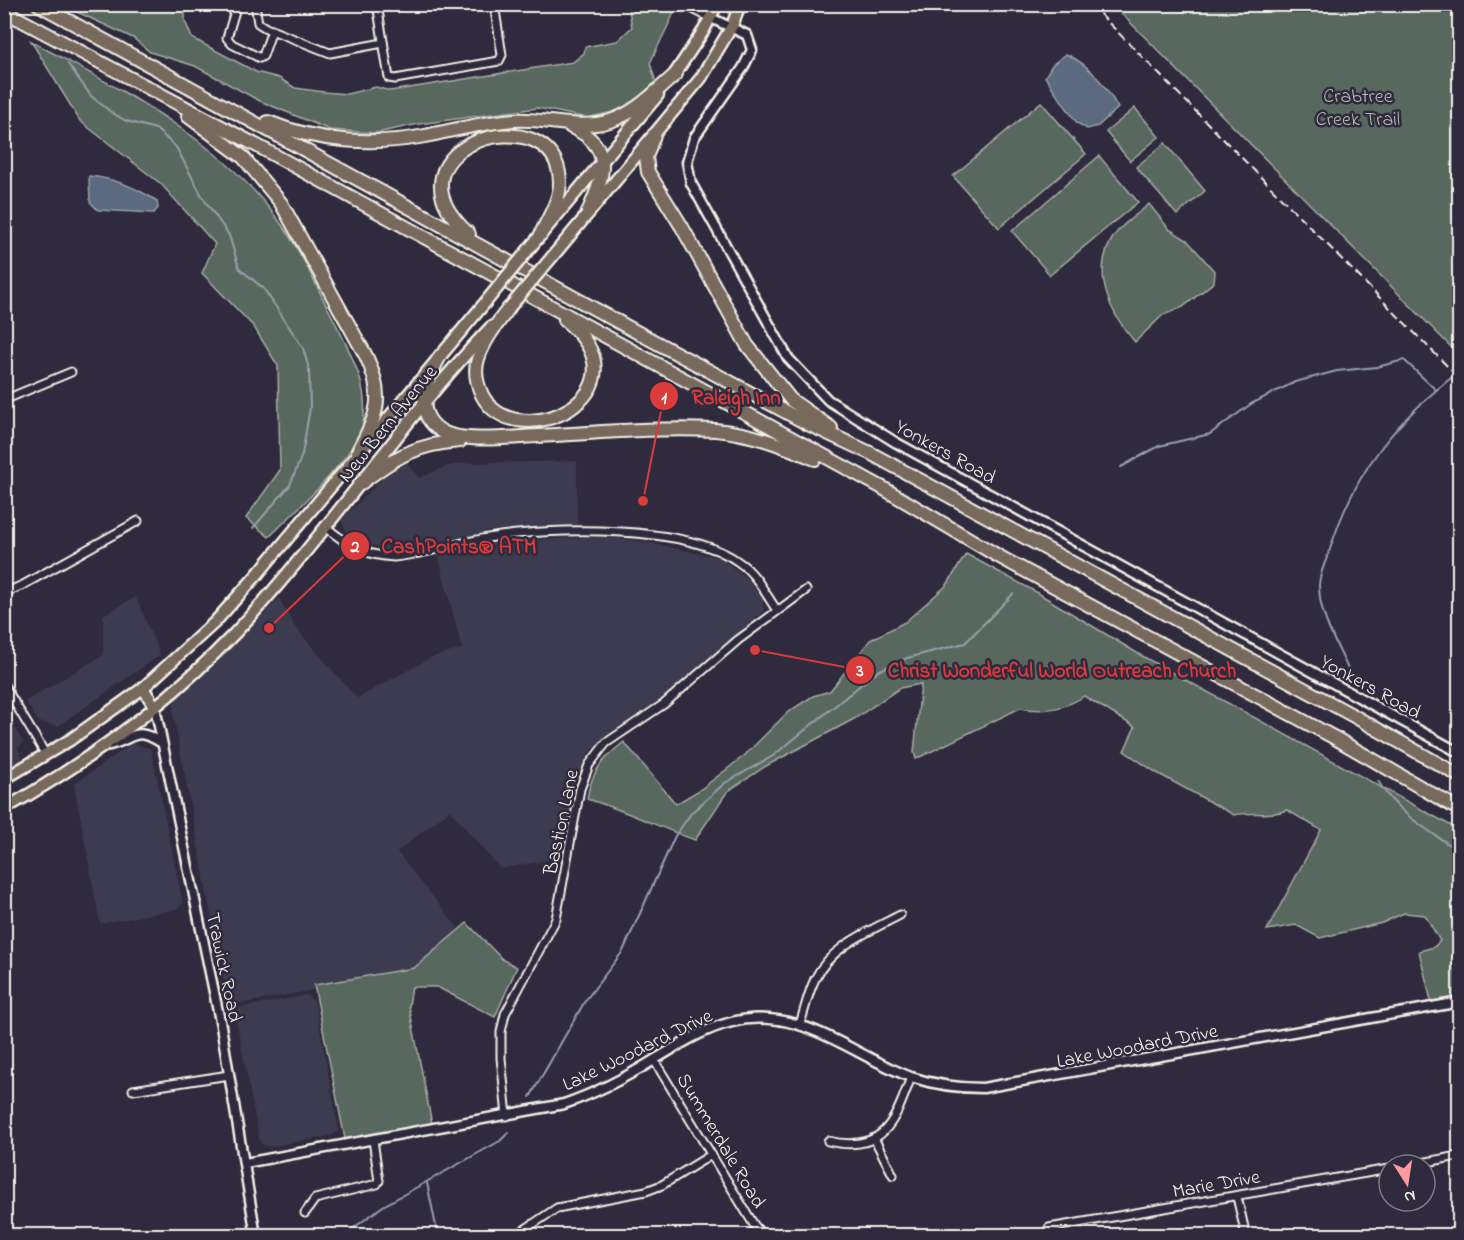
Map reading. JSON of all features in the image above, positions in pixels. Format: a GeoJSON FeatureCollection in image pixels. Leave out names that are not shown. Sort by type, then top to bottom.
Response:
{"type":"FeatureCollection","features":[{"type":"Feature","properties":{"kind":"highway"},"geometry":{"type":"LineString","coordinates":[[38,4],[808,424],[870,453],[1352,715],[1460,777]]}},
{"type":"Feature","properties":{"kind":"highway"},"geometry":{"type":"LineString","coordinates":[[4,11],[849,470],[998,555],[1335,738],[1460,810]]}},
{"type":"Feature","properties":{"kind":"highway"},"geometry":{"type":"LineString","coordinates":[[198,92],[279,127],[348,141],[411,138],[514,120],[588,125],[615,120],[636,108],[676,74]]}},
{"type":"Feature","properties":{"kind":"highway"},"geometry":{"type":"LineString","coordinates":[[155,92],[243,157],[281,203],[298,231],[366,356],[375,380],[377,412],[358,451]]}},
{"type":"Feature","properties":{"kind":"highway"},"geometry":{"type":"LineString","coordinates":[[559,122],[587,135],[598,149],[602,161],[602,178],[588,212]]}},
{"type":"Feature","properties":{"kind":"highway"},"geometry":{"type":"LineString","coordinates":[[486,249],[451,218],[441,189],[445,167],[453,156],[464,147],[492,136],[517,135],[531,139],[545,148],[554,160],[559,176],[559,191],[537,239]]}},
{"type":"Feature","properties":{"kind":"highway"},"geometry":{"type":"LineString","coordinates":[[654,135],[646,157],[648,172],[672,210],[747,345],[791,400],[870,453]]}},
{"type":"Feature","properties":{"kind":"highway"},"geometry":{"type":"LineString","coordinates":[[509,308],[478,357],[476,371],[479,388],[495,411],[510,418],[530,420],[554,417],[574,408],[585,397],[592,384],[594,362],[583,336],[541,301]]}},
{"type":"Feature","properties":{"kind":"highway"},"geometry":{"type":"LineString","coordinates":[[440,356],[426,381],[424,405],[431,421],[446,433],[460,437],[506,437]]}},
{"type":"Feature","properties":{"kind":"highway"},"geometry":{"type":"LineString","coordinates":[[360,484],[390,461],[416,448],[439,442],[658,430],[718,431],[766,439],[849,470]]}},
{"type":"Feature","properties":{"kind":"main road","name":"New Bern Avenue"},"geometry":{"type":"LineString","coordinates":[[4,779],[46,755],[143,688],[227,609],[676,74],[711,18],[717,4]]}},
{"type":"Feature","properties":{"kind":"main road","name":"New Bern Avenue"},"geometry":{"type":"LineString","coordinates":[[4,809],[45,786],[104,747],[155,707],[231,638],[326,527],[471,349],[509,308],[701,78],[732,26],[740,4]]}},
{"type":"Feature","properties":{"kind":"main road"},"geometry":{"type":"LineString","coordinates":[[143,688],[155,707]]}},
{"type":"Feature","properties":{"kind":"street"},"geometry":{"type":"LineString","coordinates":[[237,4],[227,38],[231,44],[260,58],[272,30]]}},
{"type":"Feature","properties":{"kind":"street"},"geometry":{"type":"LineString","coordinates":[[255,4],[258,23],[330,52],[383,43]]}},
{"type":"Feature","properties":{"kind":"street"},"geometry":{"type":"LineString","coordinates":[[377,4],[389,78],[395,79],[499,61],[502,55],[494,5]]}},
{"type":"Feature","properties":{"kind":"street"},"geometry":{"type":"LineString","coordinates":[[683,4],[711,18]]}},
{"type":"Feature","properties":{"kind":"street","name":"Yonkers Road"},"geometry":{"type":"LineString","coordinates":[[711,18],[732,26],[750,39],[751,54],[694,138],[688,151],[688,175],[700,204],[778,344],[811,384],[843,411],[886,436],[1460,753]]}},
{"type":"Feature","properties":{"kind":"street"},"geometry":{"type":"LineString","coordinates":[[4,400],[71,372]]}},
{"type":"Feature","properties":{"kind":"street"},"geometry":{"type":"LineString","coordinates":[[4,592],[23,585],[138,521]]}},
{"type":"Feature","properties":{"kind":"street"},"geometry":{"type":"LineString","coordinates":[[326,527],[354,548],[380,556],[394,557],[489,537],[529,534],[626,532],[695,544],[721,552],[739,562],[754,576],[776,609]]}},
{"type":"Feature","properties":{"kind":"street","name":"Bastion Lane"},"geometry":{"type":"LineString","coordinates":[[507,1116],[501,1058],[501,1032],[505,1014],[556,919],[580,789],[589,765],[606,743],[677,693],[776,609],[806,590]]}},
{"type":"Feature","properties":{"kind":"street"},"geometry":{"type":"LineString","coordinates":[[4,685],[46,755]]}},
{"type":"Feature","properties":{"kind":"street","name":"Trawick Road"},"geometry":{"type":"LineString","coordinates":[[155,707],[229,1075],[256,1236]]}},
{"type":"Feature","properties":{"kind":"street"},"geometry":{"type":"LineString","coordinates":[[104,747],[138,732],[162,742]]}},
{"type":"Feature","properties":{"kind":"street"},"geometry":{"type":"LineString","coordinates":[[800,1023],[814,981],[824,965],[850,943],[900,915]]}},
{"type":"Feature","properties":{"kind":"street","name":"Lake Woodard Drive"},"geometry":{"type":"LineString","coordinates":[[245,1163],[507,1116],[580,1099],[702,1032],[732,1022],[764,1018],[800,1023],[911,1077],[956,1087],[994,1088],[1460,1002]]}},
{"type":"Feature","properties":{"kind":"street","name":"Summerdale Road"},"geometry":{"type":"LineString","coordinates":[[654,1060],[763,1236]]}},
{"type":"Feature","properties":{"kind":"street"},"geometry":{"type":"LineString","coordinates":[[133,1090],[229,1075]]}},
{"type":"Feature","properties":{"kind":"street"},"geometry":{"type":"LineString","coordinates":[[828,1140],[850,1144],[875,1140],[897,1117],[911,1077]]}},
{"type":"Feature","properties":{"kind":"street"},"geometry":{"type":"LineString","coordinates":[[305,1213],[315,1199],[377,1185],[379,1181],[373,1140]]}},
{"type":"Feature","properties":{"kind":"street"},"geometry":{"type":"LineString","coordinates":[[875,1140],[893,1175]]}},
{"type":"Feature","properties":{"kind":"street"},"geometry":{"type":"LineString","coordinates":[[515,1236],[557,1208],[649,1190],[662,1185],[711,1155]]}},
{"type":"Feature","properties":{"kind":"street"},"geometry":{"type":"LineString","coordinates":[[1437,1160],[1458,1156]]}},
{"type":"Feature","properties":{"kind":"street","name":"Marie Drive"},"geometry":{"type":"LineString","coordinates":[[1049,1228],[1377,1171]]}},
{"type":"Feature","properties":{"kind":"street"},"geometry":{"type":"LineString","coordinates":[[1237,1197],[1246,1236]]}},
{"type":"Feature","properties":{"kind":"shaded area"},"geometry":{"type":"Polygon","coordinates":[[[577,461],[577,527],[495,530],[392,551],[356,541],[348,536],[341,520],[386,475],[406,462],[419,478],[448,466],[468,463],[577,461]]]}},
{"type":"Feature","properties":{"kind":"shaded area"},"geometry":{"type":"Polygon","coordinates":[[[611,537],[720,558],[746,577],[763,600],[764,611],[671,692],[606,736],[588,754],[575,781],[564,857],[500,869],[450,810],[397,852],[458,928],[424,969],[228,1006],[173,713],[175,697],[219,659],[279,598],[295,627],[357,698],[432,657],[462,649],[438,555],[515,540],[611,537]]]}},
{"type":"Feature","properties":{"kind":"shaded area"},"geometry":{"type":"Polygon","coordinates":[[[136,597],[160,655],[58,726],[38,722],[25,701],[103,655],[103,615],[136,597]]]}},
{"type":"Feature","properties":{"kind":"shaded area"},"geometry":{"type":"Polygon","coordinates":[[[5,713],[8,713],[23,743],[18,748],[24,761],[5,770],[5,713]]]}},
{"type":"Feature","properties":{"kind":"shaded area"},"geometry":{"type":"Polygon","coordinates":[[[133,743],[151,749],[183,903],[177,909],[100,924],[74,784],[133,743]]]}},
{"type":"Feature","properties":{"kind":"shaded area"},"geometry":{"type":"Polygon","coordinates":[[[307,995],[315,1002],[339,1131],[332,1135],[269,1147],[260,1143],[234,1009],[307,995]]]}},
{"type":"Feature","properties":{"kind":"green space"},"geometry":{"type":"Polygon","coordinates":[[[67,5],[185,5],[185,21],[192,38],[256,72],[279,78],[295,88],[347,94],[376,87],[390,91],[573,62],[584,53],[585,47],[617,41],[632,27],[628,5],[653,5],[674,13],[650,63],[656,82],[625,109],[587,118],[538,108],[419,124],[376,133],[330,130],[260,101],[195,66],[150,52],[133,38],[67,5]]]}},
{"type":"Feature","properties":{"kind":"green space","name":"Crabtree Creek Trail"},"geometry":{"type":"Polygon","coordinates":[[[1112,5],[1459,5],[1459,355],[1117,9],[1112,5]]]}},
{"type":"Feature","properties":{"kind":"green space"},"geometry":{"type":"Polygon","coordinates":[[[31,41],[163,116],[195,138],[252,188],[293,241],[347,345],[362,385],[364,413],[362,427],[357,439],[336,468],[269,537],[246,518],[280,470],[278,366],[254,327],[202,273],[215,244],[161,184],[80,121],[31,41]]]}},
{"type":"Feature","properties":{"kind":"green space"},"geometry":{"type":"Polygon","coordinates":[[[1041,102],[1086,154],[999,228],[953,176],[1041,102]]]}},
{"type":"Feature","properties":{"kind":"green space"},"geometry":{"type":"Polygon","coordinates":[[[1135,108],[1159,137],[1130,161],[1106,132],[1135,108]]]}},
{"type":"Feature","properties":{"kind":"green space"},"geometry":{"type":"Polygon","coordinates":[[[1165,143],[1205,191],[1177,215],[1136,167],[1165,143]]]}},
{"type":"Feature","properties":{"kind":"green space"},"geometry":{"type":"Polygon","coordinates":[[[1099,156],[1138,202],[1050,275],[1012,231],[1099,156]]]}},
{"type":"Feature","properties":{"kind":"green space"},"geometry":{"type":"Polygon","coordinates":[[[1149,204],[1169,229],[1187,240],[1215,272],[1214,282],[1183,307],[1163,315],[1135,342],[1118,320],[1112,307],[1107,294],[1103,266],[1115,234],[1149,204]]]}},
{"type":"Feature","properties":{"kind":"green space"},"geometry":{"type":"Polygon","coordinates":[[[966,554],[1036,592],[1142,656],[1459,830],[1459,997],[1431,1001],[1419,951],[1434,947],[1440,941],[1425,915],[1404,913],[1382,923],[1320,938],[1296,925],[1267,930],[1321,830],[1287,810],[1234,815],[1157,773],[1124,751],[1135,727],[1084,696],[1069,704],[1053,708],[1037,710],[1020,708],[916,759],[914,752],[921,684],[900,688],[854,719],[766,766],[727,792],[695,840],[587,799],[599,766],[624,742],[676,804],[701,789],[744,756],[788,712],[813,696],[830,691],[870,640],[905,622],[947,585],[966,554]]]}},
{"type":"Feature","properties":{"kind":"green space"},"geometry":{"type":"Polygon","coordinates":[[[467,923],[503,960],[517,967],[495,1017],[437,987],[412,987],[409,1006],[432,1124],[345,1139],[314,985],[414,968],[467,923]]]}},
{"type":"Feature","properties":{"kind":"water"},"geometry":{"type":"Polygon","coordinates":[[[1066,54],[1096,76],[1118,108],[1098,126],[1087,129],[1077,123],[1045,77],[1052,65],[1066,54]]]}},
{"type":"Feature","properties":{"kind":"water"},"geometry":{"type":"Polygon","coordinates":[[[89,176],[116,181],[133,188],[157,201],[158,208],[154,213],[98,210],[90,202],[89,176]]]}},
{"type":"Feature","properties":{"kind":"waterway"},"geometry":{"type":"LineString","coordinates":[[68,64],[91,96],[111,112],[126,121],[156,129],[176,147],[203,198],[229,235],[239,268],[264,289],[303,348],[309,369],[310,407],[302,455],[290,485],[253,528]]}},
{"type":"Feature","properties":{"kind":"waterway"},"geometry":{"type":"LineString","coordinates":[[1121,467],[1159,446],[1210,434],[1251,404],[1295,382],[1337,371],[1377,367],[1404,360],[1436,390]]}},
{"type":"Feature","properties":{"kind":"waterway"},"geometry":{"type":"LineString","coordinates":[[1351,676],[1322,609],[1319,585],[1322,570],[1353,493],[1381,448],[1416,408],[1460,371]]}},
{"type":"Feature","properties":{"kind":"waterway"},"geometry":{"type":"LineString","coordinates":[[530,1097],[585,1001],[623,951],[675,836],[692,812],[725,783],[773,756],[878,671],[907,658],[965,643],[1013,594]]}},
{"type":"Feature","properties":{"kind":"waterway"},"geometry":{"type":"LineString","coordinates":[[1378,781],[1394,803],[1404,812],[1460,852]]}},
{"type":"Feature","properties":{"kind":"waterway"},"geometry":{"type":"LineString","coordinates":[[343,1236],[383,1206],[500,1141],[508,1133]]}},
{"type":"Feature","properties":{"kind":"waterway"},"geometry":{"type":"LineString","coordinates":[[427,1183],[438,1236]]}},
{"type":"Feature","properties":{"kind":"railway"},"geometry":{"type":"LineString","coordinates":[[1090,4],[1460,379]]}},
{"type":"Feature","properties":{"kind":"place","name":"Raleigh Inn"},"geometry":{"type":"Point","coordinates":[643,501]}},
{"type":"Feature","properties":{"kind":"place","name":"CashPoints® ATM"},"geometry":{"type":"Point","coordinates":[269,628]}},
{"type":"Feature","properties":{"kind":"place","name":"Christ Wonderful World Outreach Church"},"geometry":{"type":"Point","coordinates":[755,650]}}]}
